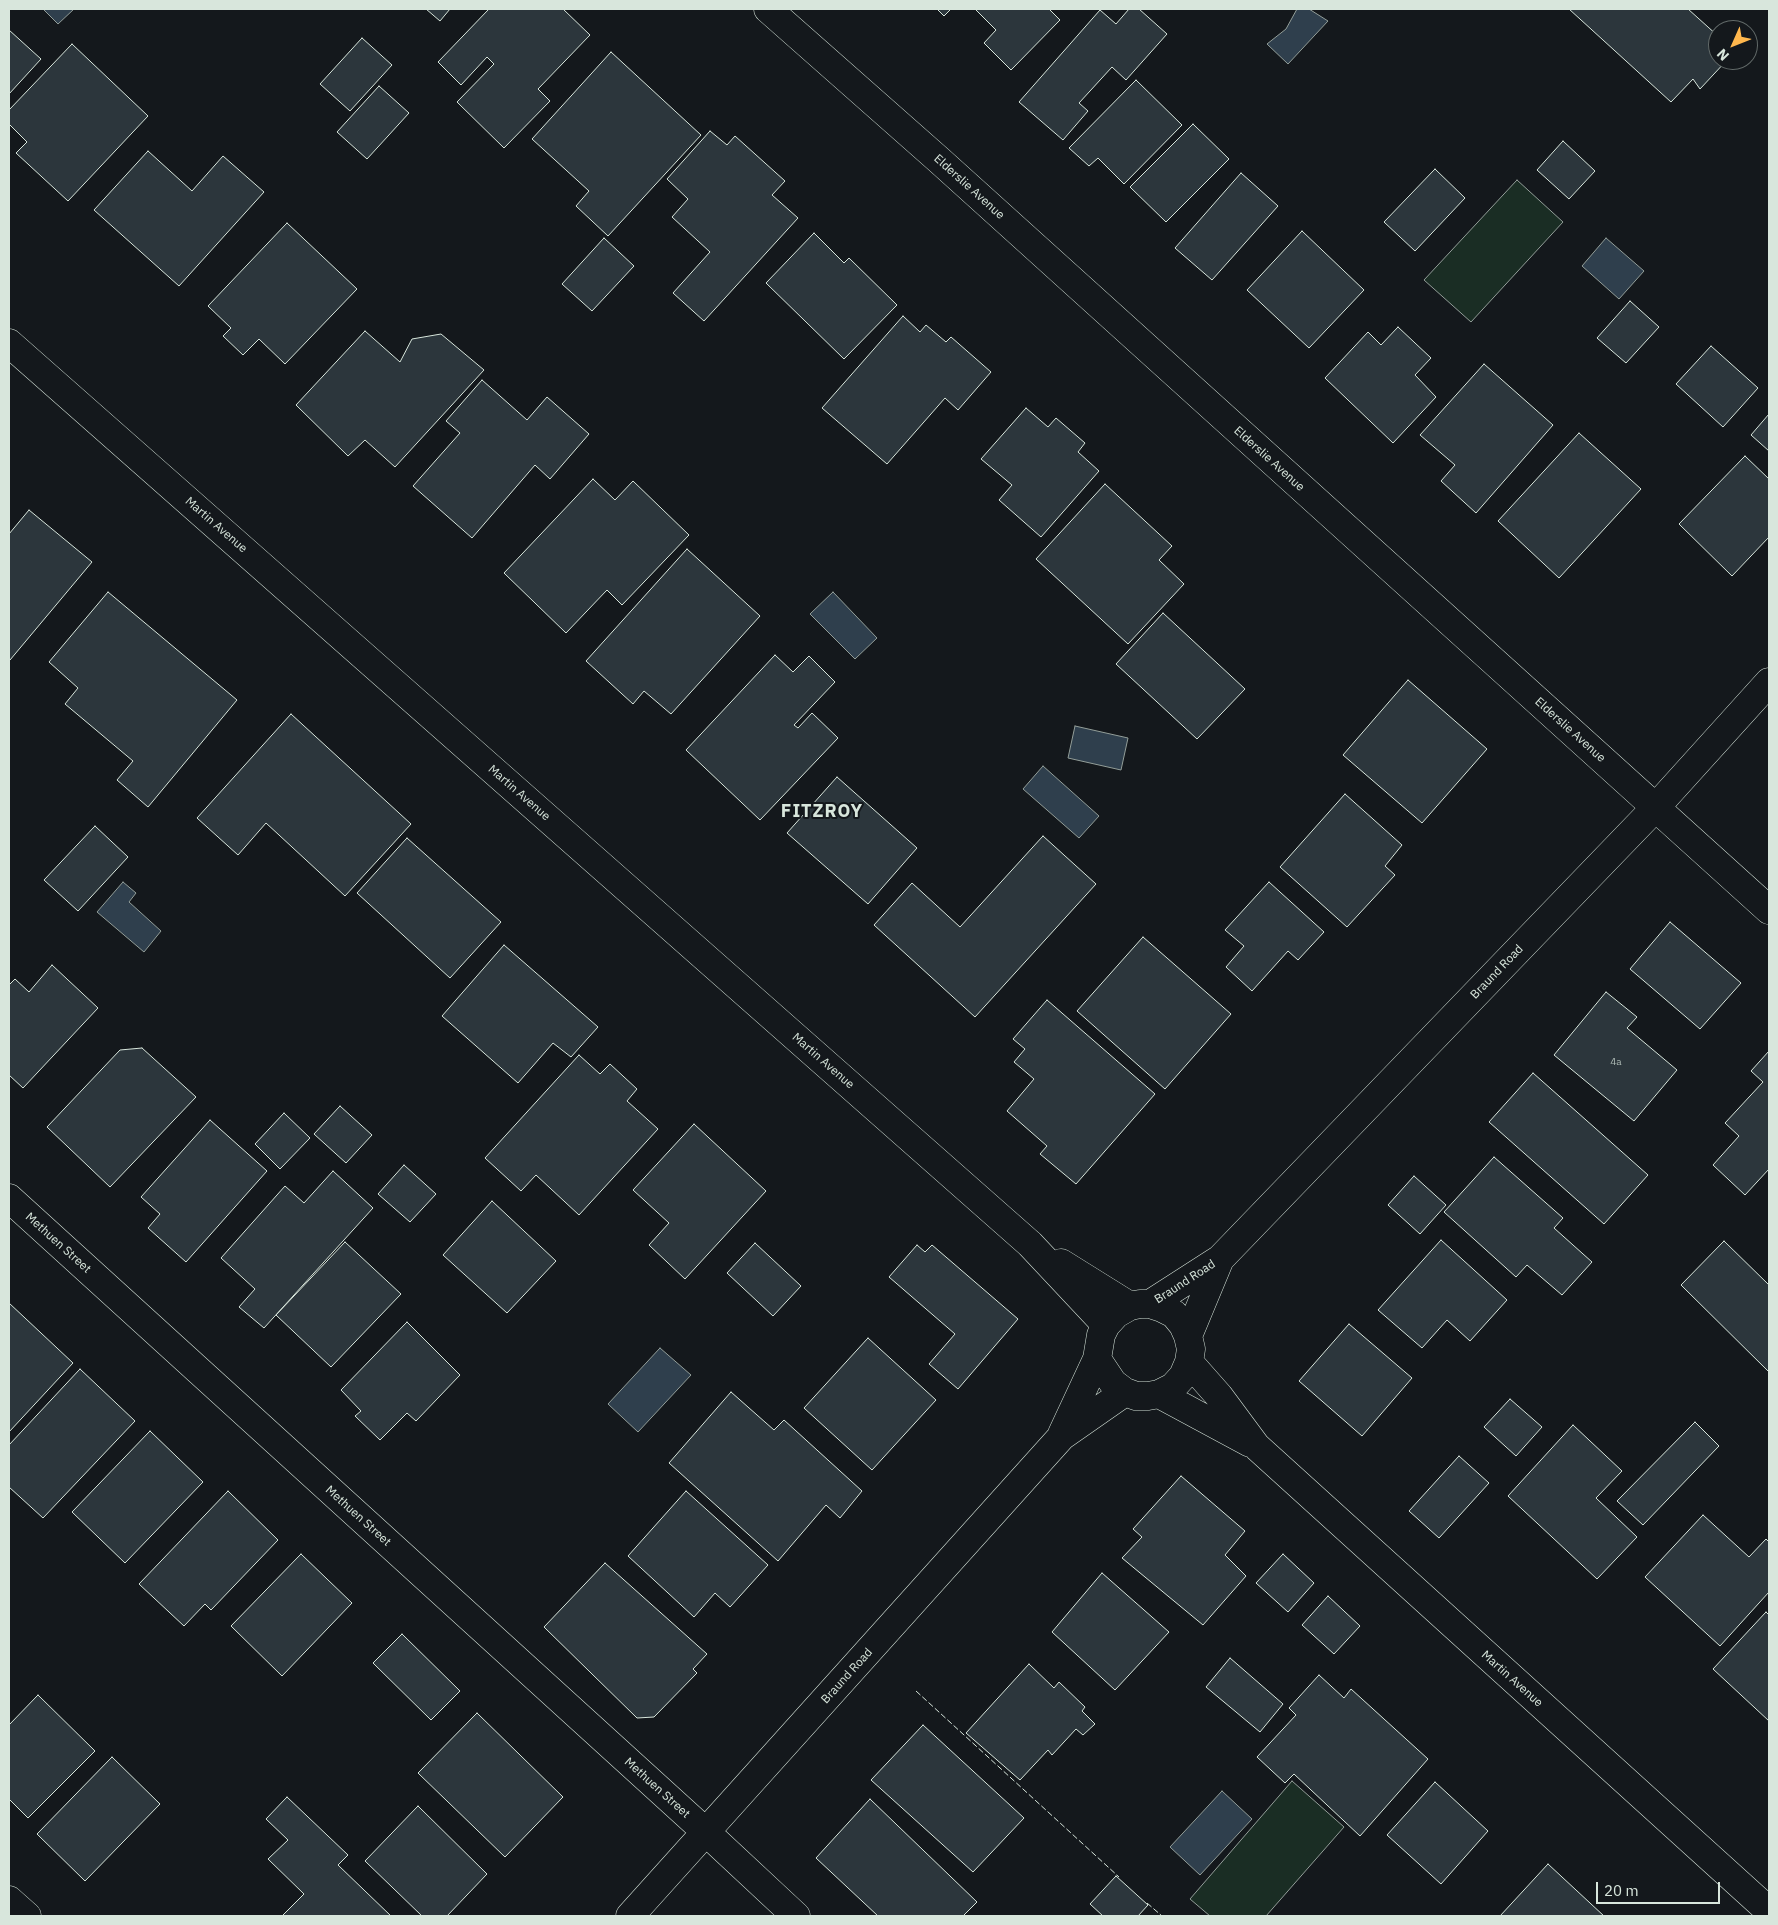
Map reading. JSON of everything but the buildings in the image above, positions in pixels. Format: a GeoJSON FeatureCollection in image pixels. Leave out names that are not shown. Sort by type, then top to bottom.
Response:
{"type":"FeatureCollection","features":[{"type":"Feature","properties":{"kind":"street","name":"Elderslie Avenue"},"geometry":{"type":"LineString","coordinates":[[768,9],[946,166],[1769,910]]}},
{"type":"Feature","properties":{"kind":"street","name":"Martin Avenue"},"geometry":{"type":"LineString","coordinates":[[9,343],[1030,1244],[1106,1325]]}},
{"type":"Feature","properties":{"kind":"street","name":"Braund Road"},"geometry":{"type":"LineString","coordinates":[[1140,1305],[1220,1259],[1656,807],[1769,682]]}},
{"type":"Feature","properties":{"kind":"street","name":"Methuen Street"},"geometry":{"type":"LineString","coordinates":[[9,1198],[796,1916]]}},
{"type":"Feature","properties":{"kind":"street","name":"Martin Avenue"},"geometry":{"type":"LineString","coordinates":[[1030,1244],[1140,1305]]}},
{"type":"Feature","properties":{"kind":"street","name":"Braund Road"},"geometry":{"type":"LineString","coordinates":[[1189,1349],[1220,1259]]}},
{"type":"Feature","properties":{"kind":"street"},"geometry":{"type":"LineString","coordinates":[[1140,1305],[1162,1308],[1174,1314],[1182,1325],[1189,1349],[1183,1376],[1173,1387],[1159,1394],[1136,1396],[1125,1392],[1113,1383],[1097,1360],[1101,1334],[1106,1325],[1116,1314],[1140,1305]]}},
{"type":"Feature","properties":{"kind":"street","name":"Martin Avenue"},"geometry":{"type":"LineString","coordinates":[[1189,1349],[1219,1396],[1256,1446],[1769,1911]]}},
{"type":"Feature","properties":{"kind":"street","name":"Braund Road"},"geometry":{"type":"LineString","coordinates":[[1062,1436],[1097,1360]]}},
{"type":"Feature","properties":{"kind":"street","name":"Braund Road"},"geometry":{"type":"LineString","coordinates":[[630,1916],[707,1833],[1062,1436],[1125,1392]]}},
{"type":"Feature","properties":{"kind":"street","name":"Martin Avenue"},"geometry":{"type":"LineString","coordinates":[[1159,1394],[1200,1418],[1256,1446]]}},
{"type":"Feature","properties":{"kind":"street"},"geometry":{"type":"LineString","coordinates":[[9,1900],[27,1916]]}},
{"type":"Feature","properties":{"kind":"green space"},"geometry":{"type":"Polygon","coordinates":[[[1517,180],[1563,222],[1471,322],[1424,280],[1517,180]]]}},
{"type":"Feature","properties":{"kind":"green space"},"geometry":{"type":"Polygon","coordinates":[[[1292,1781],[1344,1827],[1266,1916],[1210,1916],[1190,1899],[1292,1781]]]}},
{"type":"Feature","properties":{"kind":"water"},"geometry":{"type":"Polygon","coordinates":[[[43,9],[74,9],[58,24],[43,9]]]}},
{"type":"Feature","properties":{"kind":"water"},"geometry":{"type":"Polygon","coordinates":[[[1297,9],[1309,9],[1328,21],[1288,64],[1267,44],[1286,29],[1297,9]]]}},
{"type":"Feature","properties":{"kind":"water"},"geometry":{"type":"Polygon","coordinates":[[[1606,238],[1644,271],[1619,299],[1582,266],[1606,238]]]}},
{"type":"Feature","properties":{"kind":"water"},"geometry":{"type":"Polygon","coordinates":[[[833,592],[877,638],[855,659],[810,614],[833,592]]]}},
{"type":"Feature","properties":{"kind":"water"},"geometry":{"type":"Polygon","coordinates":[[[1075,726],[1128,738],[1121,770],[1068,758],[1075,726]]]}},
{"type":"Feature","properties":{"kind":"water"},"geometry":{"type":"Polygon","coordinates":[[[1043,766],[1099,816],[1079,838],[1023,789],[1043,766]]]}},
{"type":"Feature","properties":{"kind":"water"},"geometry":{"type":"Polygon","coordinates":[[[123,882],[136,893],[129,902],[161,931],[144,952],[97,912],[123,882]]]}},
{"type":"Feature","properties":{"kind":"water"},"geometry":{"type":"Polygon","coordinates":[[[660,1348],[691,1375],[638,1432],[608,1404],[660,1348]]]}},
{"type":"Feature","properties":{"kind":"water"},"geometry":{"type":"Polygon","coordinates":[[[1222,1791],[1252,1819],[1200,1875],[1170,1847],[1222,1791]]]}},
{"type":"Feature","properties":{"kind":"fence"},"geometry":{"type":"LineString","coordinates":[[916,1691],[1119,1877]]}},
{"type":"Feature","properties":{"kind":"fence"},"geometry":{"type":"LineString","coordinates":[[1147,1903],[1162,1916]]}},
{"type":"Feature","properties":{"kind":"district","name":"FITZROY"},"geometry":{"type":"Point","coordinates":[822,812]}}]}
